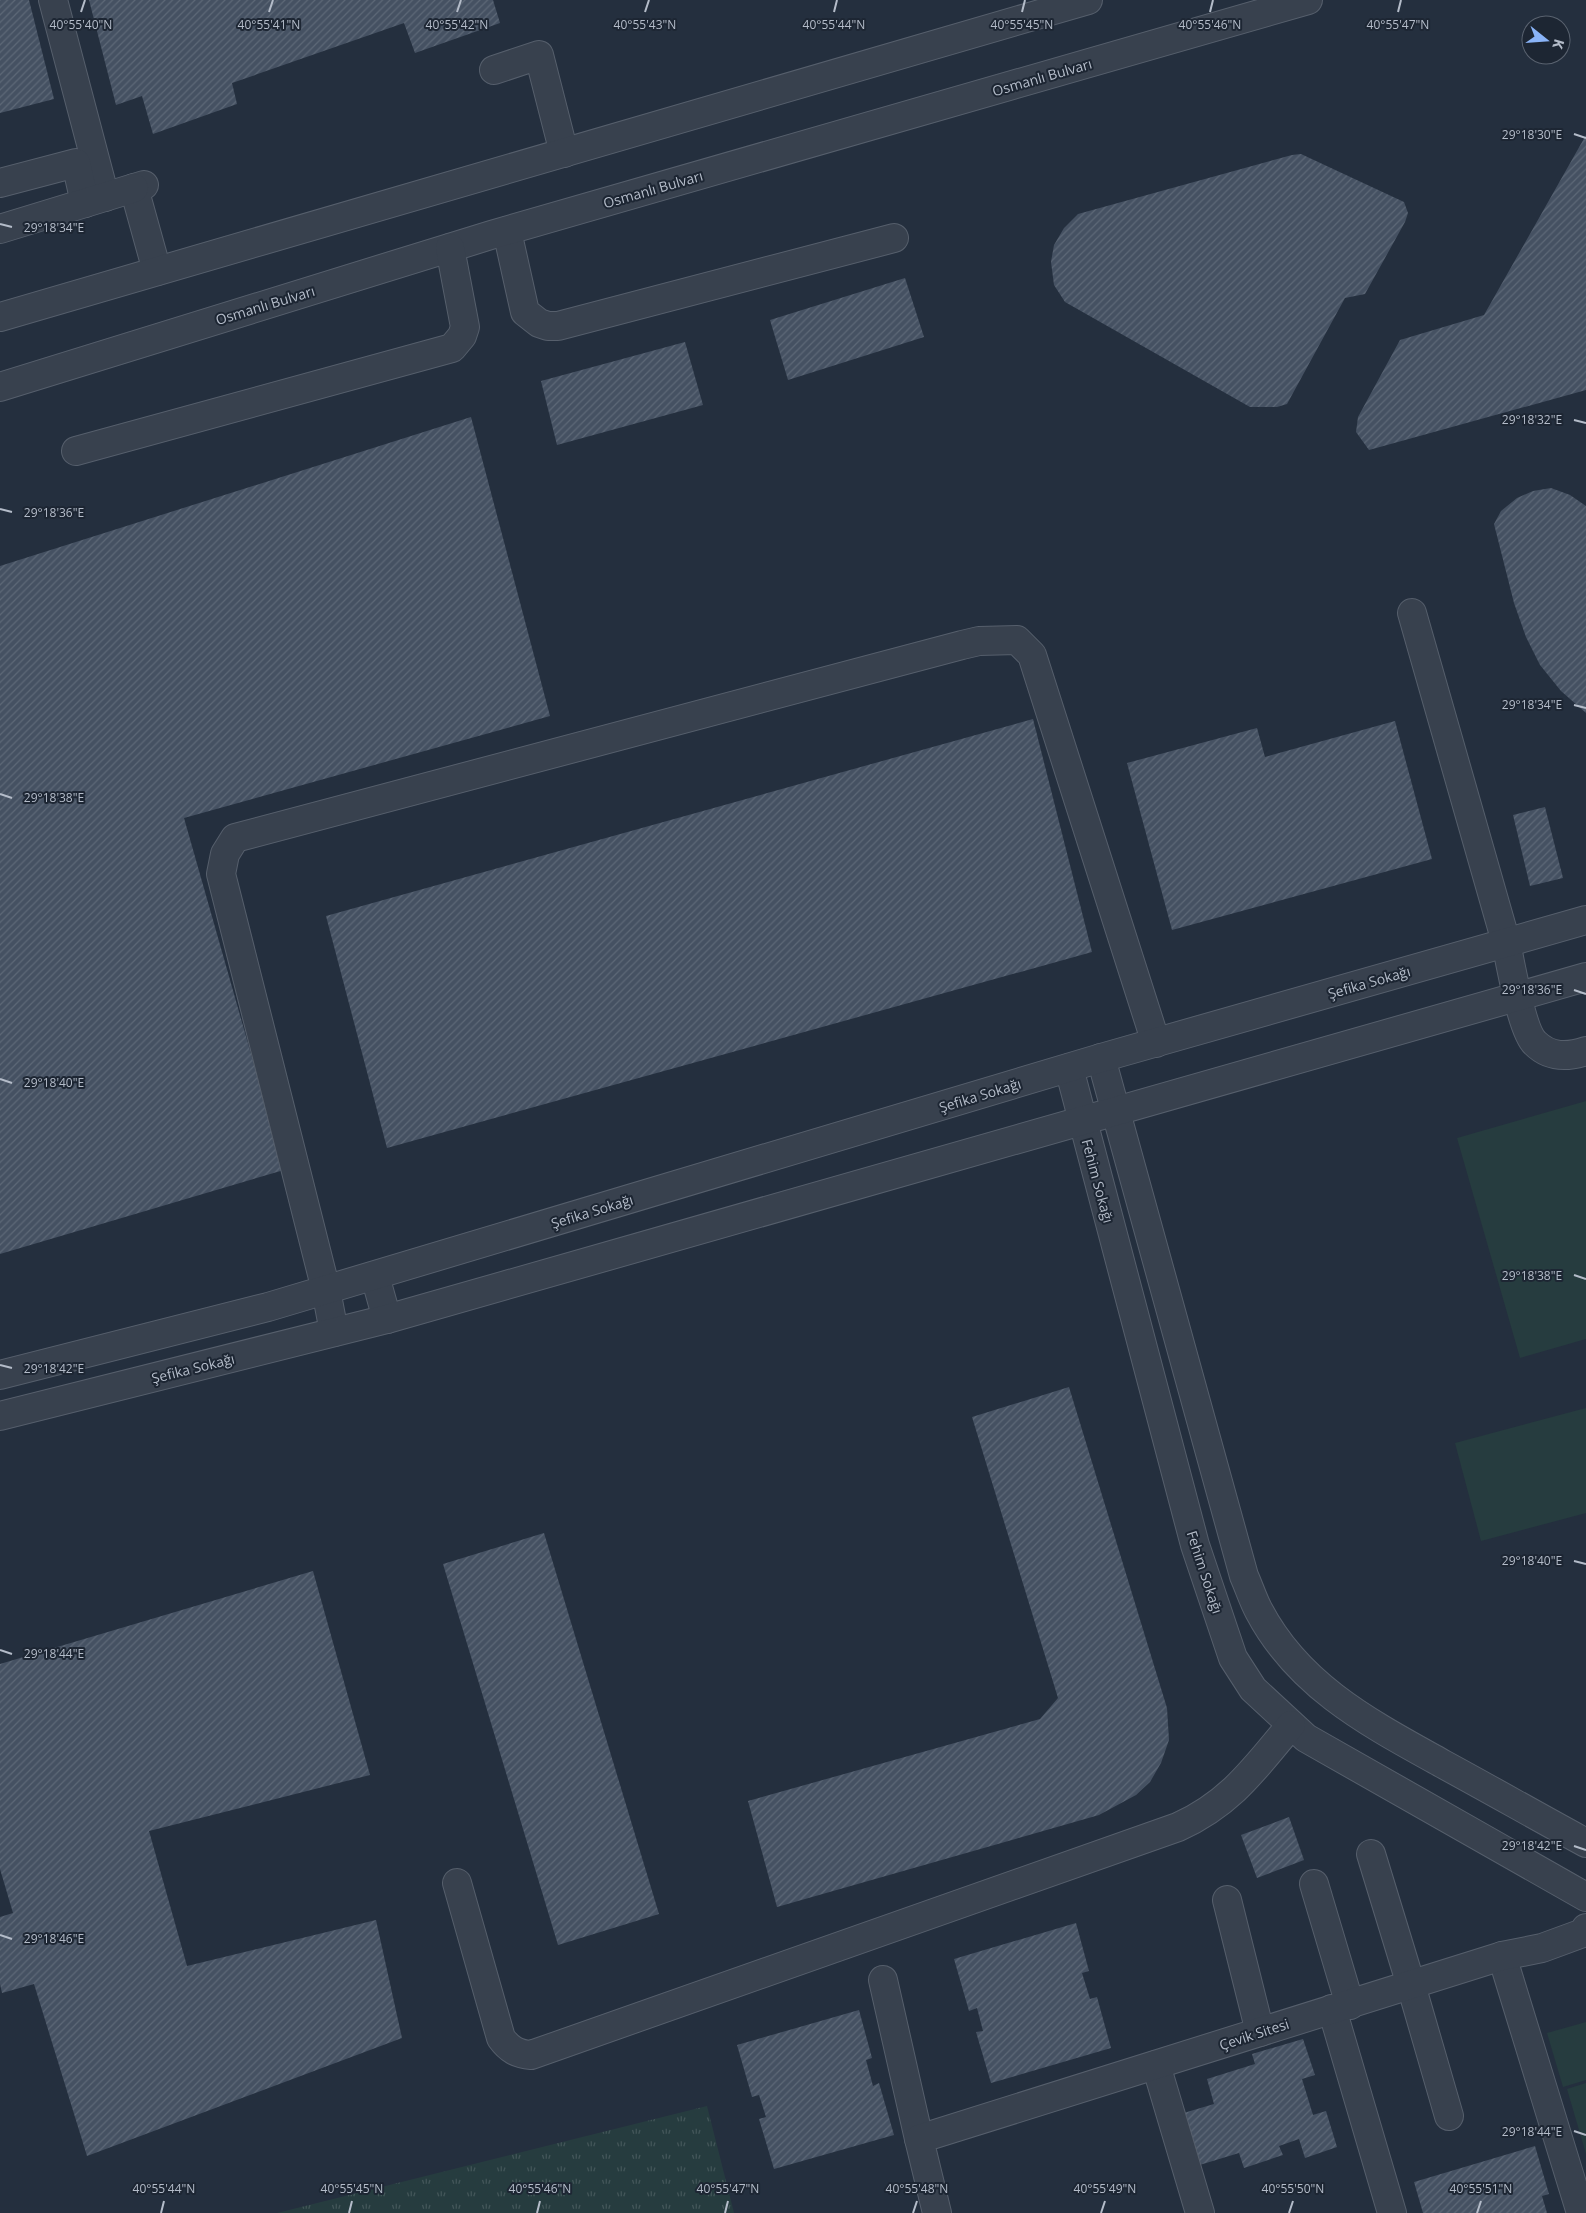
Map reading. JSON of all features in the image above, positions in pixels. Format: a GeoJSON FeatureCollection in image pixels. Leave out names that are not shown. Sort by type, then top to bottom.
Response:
{"type":"FeatureCollection","features":[{"type":"Feature","properties":{"kind":"street"},"geometry":{"type":"LineString","coordinates":[[53,0],[95,200]]}},
{"type":"Feature","properties":{"kind":"street"},"geometry":{"type":"LineString","coordinates":[[0,317],[1088,0]]}},
{"type":"Feature","properties":{"kind":"street","name":"Osmanlı Bulvarı"},"geometry":{"type":"LineString","coordinates":[[0,387],[506,231],[1308,0]]}},
{"type":"Feature","properties":{"kind":"street"},"geometry":{"type":"LineString","coordinates":[[494,70],[540,55],[564,153]]}},
{"type":"Feature","properties":{"kind":"street"},"geometry":{"type":"LineString","coordinates":[[0,183],[76,163],[95,200]]}},
{"type":"Feature","properties":{"kind":"street"},"geometry":{"type":"LineString","coordinates":[[0,229],[139,187],[157,271]]}},
{"type":"Feature","properties":{"kind":"street"},"geometry":{"type":"LineString","coordinates":[[506,231],[525,312],[539,323],[548,326],[558,326],[894,238]]}},
{"type":"Feature","properties":{"kind":"street"},"geometry":{"type":"LineString","coordinates":[[76,451],[452,348],[462,336],[465,326],[450,248]]}},
{"type":"Feature","properties":{"kind":"street"},"geometry":{"type":"LineString","coordinates":[[1412,614],[1506,942],[1517,997],[1533,1042],[1551,1053],[1561,1056],[1572,1056],[1586,1052]]}},
{"type":"Feature","properties":{"kind":"street"},"geometry":{"type":"LineString","coordinates":[[334,1332],[326,1290],[221,874],[226,854],[235,838],[962,645],[988,640],[1016,640],[1032,655],[1156,1043]]}},
{"type":"Feature","properties":{"kind":"street","name":"Şefika Sokağı"},"geometry":{"type":"LineString","coordinates":[[0,1375],[268,1308],[1101,1058],[1586,920]]}},
{"type":"Feature","properties":{"kind":"street","name":"Şefika Sokağı"},"geometry":{"type":"LineString","coordinates":[[0,1416],[386,1319],[1586,977]]}},
{"type":"Feature","properties":{"kind":"street"},"geometry":{"type":"LineString","coordinates":[[1101,1058],[1117,1110],[1244,1576],[1259,1611],[1279,1642],[1303,1670],[1337,1701],[1373,1724],[1586,1843]]}},
{"type":"Feature","properties":{"kind":"street","name":"Fehim Sokağı"},"geometry":{"type":"LineString","coordinates":[[1069,1068],[1081,1120],[1196,1546],[1233,1658],[1253,1689],[1306,1738],[1586,1897]]}},
{"type":"Feature","properties":{"kind":"street"},"geometry":{"type":"LineString","coordinates":[[375,1276],[386,1319]]}},
{"type":"Feature","properties":{"kind":"street"},"geometry":{"type":"LineString","coordinates":[[457,1882],[500,2038],[506,2046],[515,2052],[531,2055],[1178,1827],[1215,1808],[1235,1792],[1292,1725]]}},
{"type":"Feature","properties":{"kind":"street"},"geometry":{"type":"LineString","coordinates":[[1370,1854],[1449,2116]]}},
{"type":"Feature","properties":{"kind":"street"},"geometry":{"type":"LineString","coordinates":[[1314,1884],[1341,2007],[1392,2213]]}},
{"type":"Feature","properties":{"kind":"street"},"geometry":{"type":"LineString","coordinates":[[1226,1900],[1260,2032]]}},
{"type":"Feature","properties":{"kind":"street","name":"Çevik Sitesi"},"geometry":{"type":"LineString","coordinates":[[919,2139],[1502,1956],[1542,1948],[1583,1933],[1586,1928]]}},
{"type":"Feature","properties":{"kind":"street"},"geometry":{"type":"LineString","coordinates":[[1502,1956],[1581,2213]]}},
{"type":"Feature","properties":{"kind":"street"},"geometry":{"type":"LineString","coordinates":[[883,1980],[937,2213]]}},
{"type":"Feature","properties":{"kind":"street"},"geometry":{"type":"LineString","coordinates":[[1156,2065],[1200,2213]]}},
{"type":"Feature","properties":{"kind":"green space"},"geometry":{"type":"Polygon","coordinates":[[[1586,1101],[1586,1339],[1520,1358],[1457,1138],[1586,1101]]]}},
{"type":"Feature","properties":{"kind":"green space"},"geometry":{"type":"Polygon","coordinates":[[[1586,1408],[1586,1513],[1481,1541],[1455,1443],[1586,1408]]]}},
{"type":"Feature","properties":{"kind":"green space"},"geometry":{"type":"Polygon","coordinates":[[[1586,2022],[1586,2080],[1563,2087],[1547,2033],[1586,2022]]]}},
{"type":"Feature","properties":{"kind":"green space"},"geometry":{"type":"Polygon","coordinates":[[[1586,2083],[1586,2154],[1567,2089],[1586,2083]]]}},
{"type":"Feature","properties":{"kind":"green space"},"geometry":{"type":"Polygon","coordinates":[[[707,2106],[734,2213],[277,2213],[707,2106]]]}},
{"type":"Feature","properties":{"kind":"building"},"geometry":{"type":"Polygon","coordinates":[[[0,0],[29,0],[54,99],[0,113],[0,0]]]}},
{"type":"Feature","properties":{"kind":"building"},"geometry":{"type":"Polygon","coordinates":[[[89,0],[493,0],[500,23],[415,53],[404,23],[232,83],[237,104],[153,134],[142,96],[116,105],[89,0]]]}},
{"type":"Feature","properties":{"kind":"building"},"geometry":{"type":"Polygon","coordinates":[[[1586,135],[1586,390],[1369,450],[1356,432],[1358,417],[1400,340],[1484,315],[1586,135]]]}},
{"type":"Feature","properties":{"kind":"building"},"geometry":{"type":"Polygon","coordinates":[[[1301,154],[1404,202],[1408,213],[1405,222],[1365,294],[1345,298],[1287,404],[1277,407],[1250,407],[1065,302],[1054,285],[1051,262],[1054,245],[1064,228],[1078,214],[1301,154]]]}},
{"type":"Feature","properties":{"kind":"building"},"geometry":{"type":"Polygon","coordinates":[[[905,278],[924,337],[788,380],[770,320],[905,278]]]}},
{"type":"Feature","properties":{"kind":"building"},"geometry":{"type":"Polygon","coordinates":[[[685,342],[703,405],[557,445],[541,381],[685,342]]]}},
{"type":"Feature","properties":{"kind":"building"},"geometry":{"type":"Polygon","coordinates":[[[471,417],[550,716],[184,818],[284,1170],[0,1254],[0,566],[471,417]]]}},
{"type":"Feature","properties":{"kind":"building"},"geometry":{"type":"Polygon","coordinates":[[[1551,488],[1570,495],[1586,506],[1586,713],[1561,691],[1540,665],[1526,637],[1514,603],[1494,524],[1501,511],[1517,498],[1533,491],[1551,488]]]}},
{"type":"Feature","properties":{"kind":"building"},"geometry":{"type":"Polygon","coordinates":[[[1033,719],[1092,952],[387,1148],[326,916],[1033,719]]]}},
{"type":"Feature","properties":{"kind":"building"},"geometry":{"type":"Polygon","coordinates":[[[1395,721],[1432,859],[1172,930],[1127,763],[1257,728],[1265,757],[1395,721]]]}},
{"type":"Feature","properties":{"kind":"building"},"geometry":{"type":"Polygon","coordinates":[[[1545,807],[1563,878],[1530,886],[1513,815],[1545,807]]]}},
{"type":"Feature","properties":{"kind":"building"},"geometry":{"type":"Polygon","coordinates":[[[1069,1387],[1167,1708],[1169,1740],[1161,1763],[1150,1782],[1136,1795],[1099,1815],[777,1907],[748,1801],[1040,1719],[1058,1698],[972,1417],[1069,1387]]]}},
{"type":"Feature","properties":{"kind":"building"},"geometry":{"type":"Polygon","coordinates":[[[544,1533],[659,1914],[558,1945],[443,1564],[544,1533]]]}},
{"type":"Feature","properties":{"kind":"building"},"geometry":{"type":"Polygon","coordinates":[[[313,1571],[370,1775],[149,1831],[187,1966],[376,1920],[402,2038],[87,2156],[34,1984],[2,1993],[0,1984],[0,1917],[13,1913],[0,1869],[0,1664],[313,1571]]]}},
{"type":"Feature","properties":{"kind":"building"},"geometry":{"type":"Polygon","coordinates":[[[1289,1817],[1304,1860],[1257,1878],[1241,1835],[1289,1817]]]}},
{"type":"Feature","properties":{"kind":"building"},"geometry":{"type":"Polygon","coordinates":[[[1076,1923],[1089,1971],[1082,1973],[1090,1999],[1097,1997],[1111,2048],[991,2083],[976,2032],[983,2031],[977,2008],[969,2011],[954,1959],[1076,1923]]]}},
{"type":"Feature","properties":{"kind":"building"},"geometry":{"type":"Polygon","coordinates":[[[859,2010],[872,2058],[866,2060],[873,2086],[879,2083],[894,2135],[774,2169],[759,2119],[766,2117],[759,2095],[752,2097],[737,2045],[859,2010]]]}},
{"type":"Feature","properties":{"kind":"building"},"geometry":{"type":"Polygon","coordinates":[[[1303,2039],[1315,2075],[1302,2079],[1313,2115],[1326,2111],[1337,2147],[1305,2158],[1299,2139],[1279,2146],[1283,2155],[1244,2168],[1239,2153],[1193,2167],[1177,2115],[1214,2104],[1207,2079],[1255,2064],[1252,2054],[1303,2039]]]}},
{"type":"Feature","properties":{"kind":"building"},"geometry":{"type":"Polygon","coordinates":[[[1535,2146],[1549,2194],[1542,2196],[1547,2213],[1423,2213],[1414,2182],[1535,2146]]]}}]}
